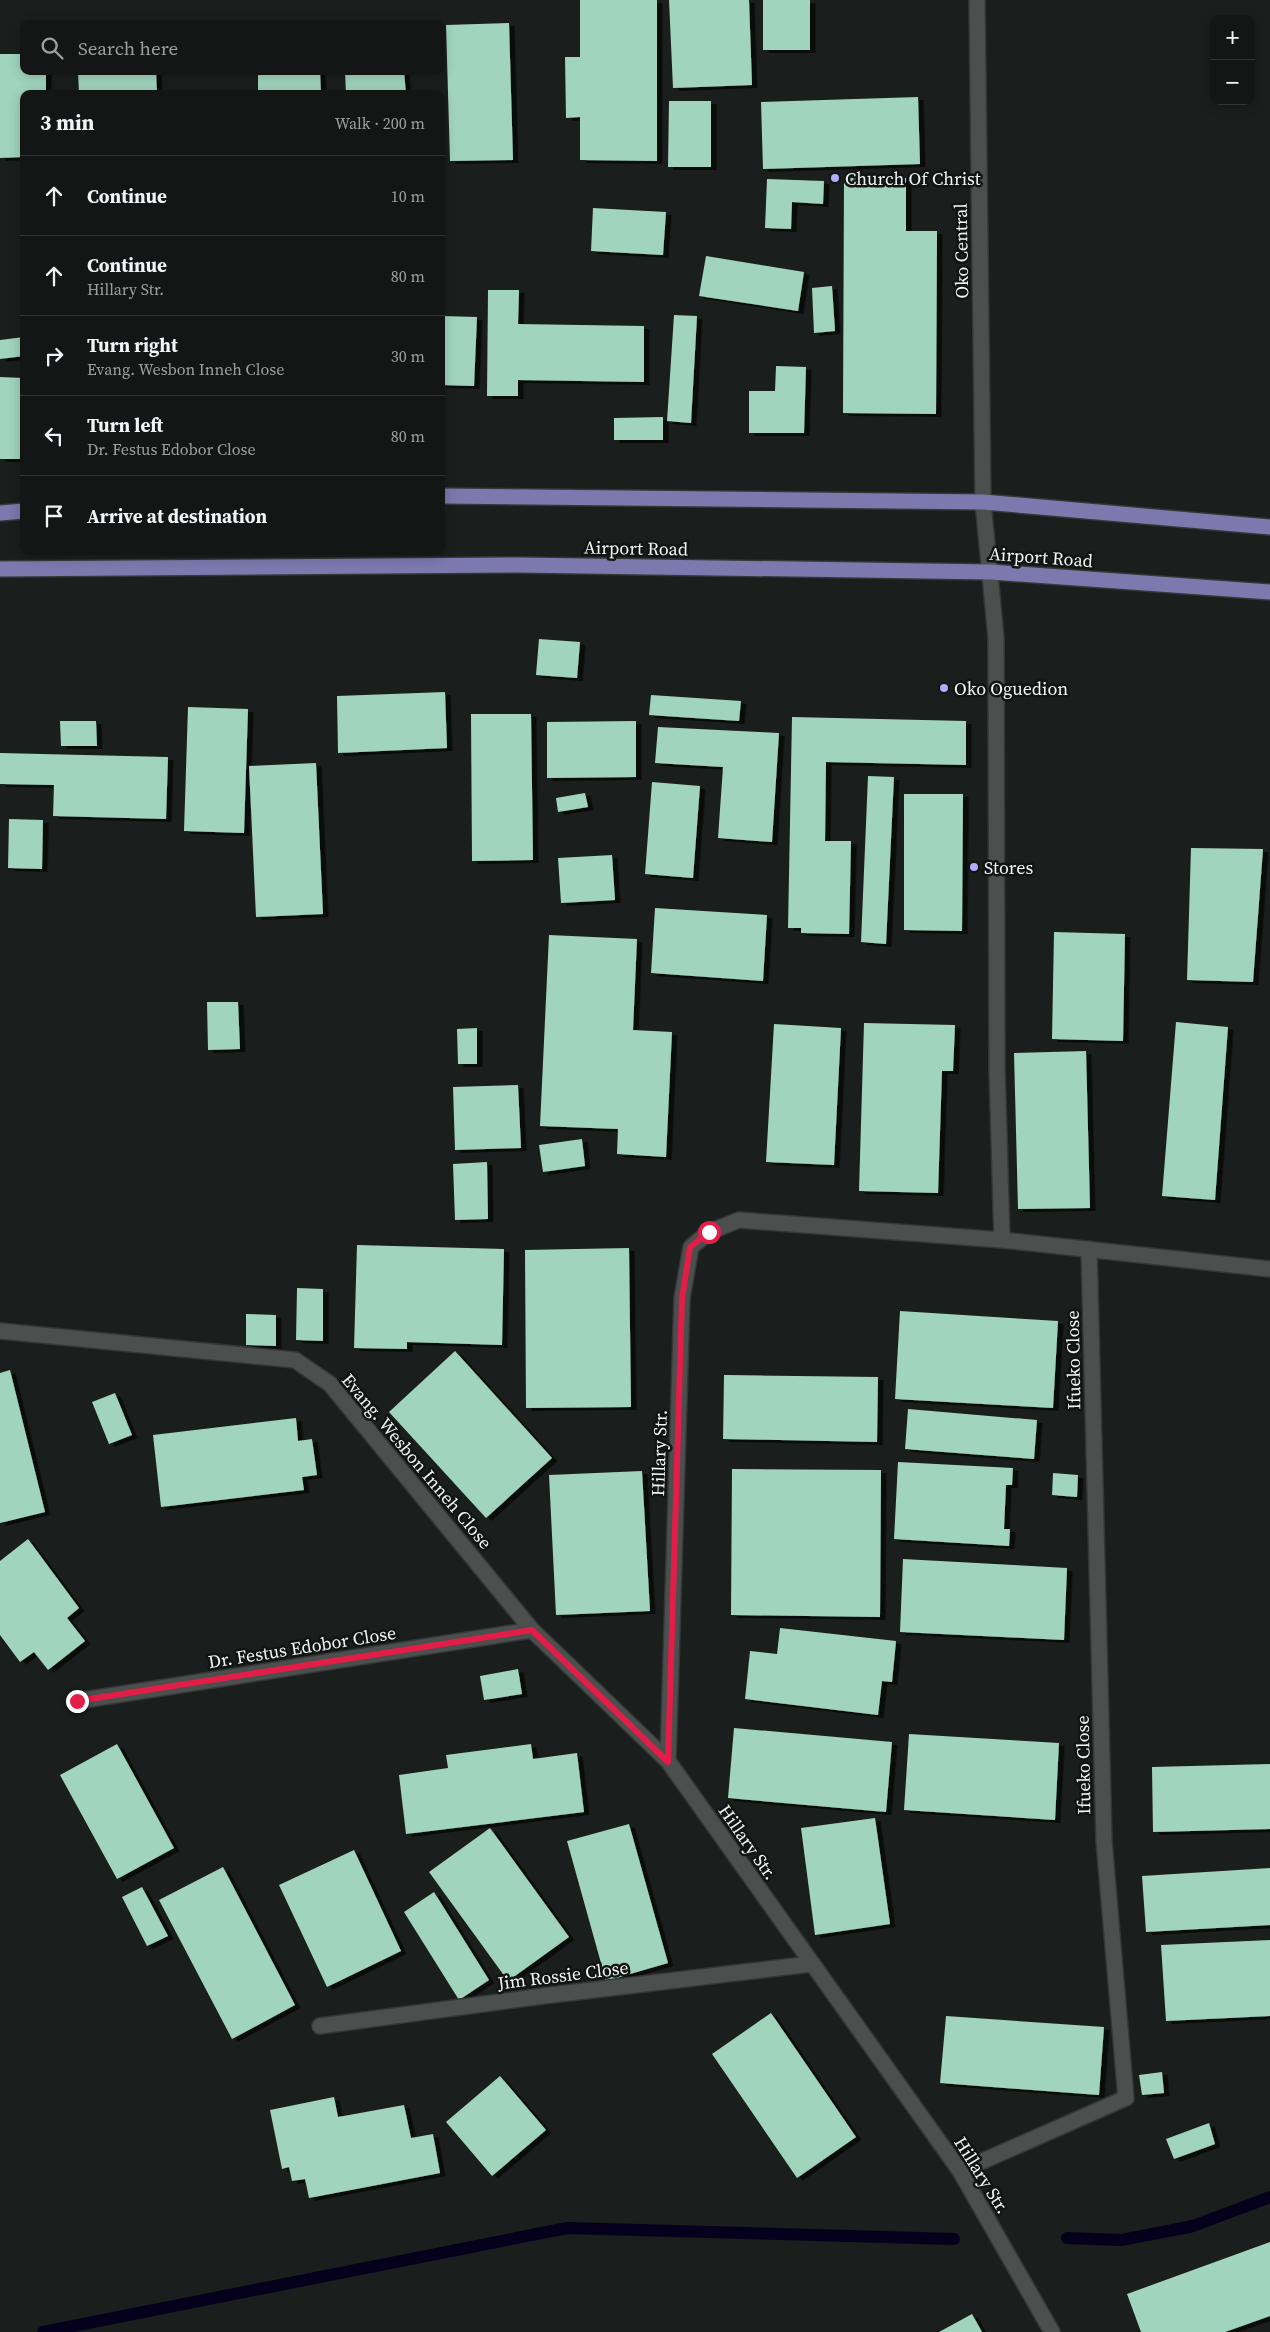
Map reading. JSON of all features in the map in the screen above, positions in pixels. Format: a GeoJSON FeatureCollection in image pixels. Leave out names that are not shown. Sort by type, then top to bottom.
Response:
{"type":"FeatureCollection","features":[{"type":"Feature","properties":{"kind":"main road"},"geometry":{"type":"LineString","coordinates":[[445,496],[983,502],[1270,527]]}},
{"type":"Feature","properties":{"kind":"main road"},"geometry":{"type":"LineString","coordinates":[[0,513],[20,511]]}},
{"type":"Feature","properties":{"kind":"main road","name":"Airport Road"},"geometry":{"type":"LineString","coordinates":[[0,569],[520,565],[991,572],[1270,592]]}},
{"type":"Feature","properties":{"kind":"street","name":"Oko Central"},"geometry":{"type":"LineString","coordinates":[[977,0],[983,502],[996,638],[997,1069],[1002,1240]]}},
{"type":"Feature","properties":{"kind":"street","name":"Hillary Str."},"geometry":{"type":"LineString","coordinates":[[1052,2332],[960,2171],[668,1762],[682,1298],[690,1247],[709,1232],[739,1220],[1002,1240],[1270,1269]]}},
{"type":"Feature","properties":{"kind":"street","name":"Ifueko Close"},"geometry":{"type":"LineString","coordinates":[[960,2171],[1126,2098],[1104,1841],[1090,1249]]}},
{"type":"Feature","properties":{"kind":"street","name":"Evang. Wesbon Inneh Close"},"geometry":{"type":"LineString","coordinates":[[0,1331],[294,1360],[330,1384],[532,1630],[668,1762]]}},
{"type":"Feature","properties":{"kind":"street","name":"Dr. Festus Edobor Close"},"geometry":{"type":"LineString","coordinates":[[77,1701],[532,1630]]}},
{"type":"Feature","properties":{"kind":"street","name":"Jim Rossie Close"},"geometry":{"type":"LineString","coordinates":[[320,2026],[811,1964]]}},
{"type":"Feature","properties":{"kind":"building"},"geometry":{"type":"Polygon","coordinates":[[[580,0],[657,0],[657,161],[580,160],[580,117],[566,118],[565,57],[580,57],[580,0]]]}},
{"type":"Feature","properties":{"kind":"building"},"geometry":{"type":"Polygon","coordinates":[[[669,0],[749,0],[752,85],[673,88],[669,0]]]}},
{"type":"Feature","properties":{"kind":"building"},"geometry":{"type":"Polygon","coordinates":[[[763,0],[810,0],[810,50],[763,50],[763,0]]]}},
{"type":"Feature","properties":{"kind":"building"},"geometry":{"type":"Polygon","coordinates":[[[509,23],[513,160],[450,161],[446,25],[509,23]]]}},
{"type":"Feature","properties":{"kind":"building"},"geometry":{"type":"Polygon","coordinates":[[[0,54],[20,54],[20,75],[46,75],[46,90],[20,90],[20,157],[0,158],[0,54]]]}},
{"type":"Feature","properties":{"kind":"building"},"geometry":{"type":"Polygon","coordinates":[[[78,75],[156,75],[157,90],[79,90],[78,75]]]}},
{"type":"Feature","properties":{"kind":"building"},"geometry":{"type":"Polygon","coordinates":[[[258,75],[320,75],[321,90],[258,90],[258,75]]]}},
{"type":"Feature","properties":{"kind":"building"},"geometry":{"type":"Polygon","coordinates":[[[345,75],[404,75],[406,90],[346,90],[345,75]]]}},
{"type":"Feature","properties":{"kind":"building"},"geometry":{"type":"Polygon","coordinates":[[[918,97],[920,164],[763,169],[761,102],[918,97]]]}},
{"type":"Feature","properties":{"kind":"building"},"geometry":{"type":"Polygon","coordinates":[[[669,101],[711,101],[711,167],[668,167],[669,101]]]}},
{"type":"Feature","properties":{"kind":"building"},"geometry":{"type":"Polygon","coordinates":[[[844,178],[906,178],[906,231],[937,231],[936,414],[843,413],[844,178]]]}},
{"type":"Feature","properties":{"kind":"building"},"geometry":{"type":"Polygon","coordinates":[[[767,179],[824,181],[823,204],[792,202],[791,229],[765,228],[767,179]]]}},
{"type":"Feature","properties":{"kind":"building"},"geometry":{"type":"Polygon","coordinates":[[[593,208],[666,212],[663,255],[591,251],[593,208]]]}},
{"type":"Feature","properties":{"kind":"building"},"geometry":{"type":"Polygon","coordinates":[[[706,256],[804,272],[798,311],[699,296],[706,256]]]}},
{"type":"Feature","properties":{"kind":"building"},"geometry":{"type":"Polygon","coordinates":[[[832,286],[835,331],[814,333],[812,288],[832,286]]]}},
{"type":"Feature","properties":{"kind":"building"},"geometry":{"type":"Polygon","coordinates":[[[488,290],[519,290],[518,324],[644,326],[644,382],[518,380],[518,396],[487,396],[488,290]]]}},
{"type":"Feature","properties":{"kind":"building"},"geometry":{"type":"Polygon","coordinates":[[[674,315],[697,316],[691,423],[667,421],[674,315]]]}},
{"type":"Feature","properties":{"kind":"building"},"geometry":{"type":"Polygon","coordinates":[[[445,316],[477,317],[474,386],[445,385],[445,316]]]}},
{"type":"Feature","properties":{"kind":"building"},"geometry":{"type":"Polygon","coordinates":[[[20,338],[20,356],[0,359],[0,340],[20,338]]]}},
{"type":"Feature","properties":{"kind":"building"},"geometry":{"type":"Polygon","coordinates":[[[776,366],[806,367],[804,433],[749,433],[749,391],[775,391],[776,366]]]}},
{"type":"Feature","properties":{"kind":"building"},"geometry":{"type":"Polygon","coordinates":[[[0,377],[20,378],[20,459],[0,459],[0,377]]]}},
{"type":"Feature","properties":{"kind":"building"},"geometry":{"type":"Polygon","coordinates":[[[663,417],[663,440],[614,440],[614,418],[663,417]]]}},
{"type":"Feature","properties":{"kind":"building"},"geometry":{"type":"Polygon","coordinates":[[[539,639],[580,642],[577,678],[536,675],[539,639]]]}},
{"type":"Feature","properties":{"kind":"building"},"geometry":{"type":"Polygon","coordinates":[[[445,692],[447,748],[338,753],[337,696],[445,692]]]}},
{"type":"Feature","properties":{"kind":"building"},"geometry":{"type":"Polygon","coordinates":[[[651,695],[741,701],[739,721],[649,715],[651,695]]]}},
{"type":"Feature","properties":{"kind":"building"},"geometry":{"type":"Polygon","coordinates":[[[188,707],[248,709],[244,833],[184,831],[188,707]]]}},
{"type":"Feature","properties":{"kind":"building"},"geometry":{"type":"Polygon","coordinates":[[[471,714],[531,714],[533,860],[472,861],[471,714]]]}},
{"type":"Feature","properties":{"kind":"building"},"geometry":{"type":"Polygon","coordinates":[[[792,717],[966,721],[966,765],[826,762],[825,841],[851,841],[849,934],[801,933],[801,928],[788,928],[792,717]]]}},
{"type":"Feature","properties":{"kind":"building"},"geometry":{"type":"Polygon","coordinates":[[[60,721],[96,721],[97,746],[61,746],[60,721]]]}},
{"type":"Feature","properties":{"kind":"building"},"geometry":{"type":"Polygon","coordinates":[[[636,721],[636,777],[547,778],[547,722],[636,721]]]}},
{"type":"Feature","properties":{"kind":"building"},"geometry":{"type":"Polygon","coordinates":[[[658,727],[779,733],[772,842],[718,838],[723,767],[655,763],[658,727]]]}},
{"type":"Feature","properties":{"kind":"building"},"geometry":{"type":"Polygon","coordinates":[[[0,753],[168,757],[166,819],[53,816],[54,785],[0,784],[0,753]]]}},
{"type":"Feature","properties":{"kind":"building"},"geometry":{"type":"Polygon","coordinates":[[[316,763],[323,914],[256,917],[249,766],[316,763]]]}},
{"type":"Feature","properties":{"kind":"building"},"geometry":{"type":"Polygon","coordinates":[[[868,776],[894,777],[886,944],[861,942],[868,776]]]}},
{"type":"Feature","properties":{"kind":"building"},"geometry":{"type":"Polygon","coordinates":[[[652,782],[700,786],[693,878],[645,874],[652,782]]]}},
{"type":"Feature","properties":{"kind":"building"},"geometry":{"type":"Polygon","coordinates":[[[585,793],[588,807],[558,812],[556,798],[585,793]]]}},
{"type":"Feature","properties":{"kind":"building"},"geometry":{"type":"Polygon","coordinates":[[[904,794],[963,794],[962,931],[904,930],[904,794]]]}},
{"type":"Feature","properties":{"kind":"building"},"geometry":{"type":"Polygon","coordinates":[[[9,819],[43,820],[42,869],[8,868],[9,819]]]}},
{"type":"Feature","properties":{"kind":"building"},"geometry":{"type":"Polygon","coordinates":[[[1191,848],[1263,849],[1253,982],[1187,980],[1191,848]]]}},
{"type":"Feature","properties":{"kind":"building"},"geometry":{"type":"Polygon","coordinates":[[[612,855],[615,900],[561,903],[558,858],[612,855]]]}},
{"type":"Feature","properties":{"kind":"building"},"geometry":{"type":"Polygon","coordinates":[[[655,908],[767,915],[763,981],[651,973],[655,908]]]}},
{"type":"Feature","properties":{"kind":"building"},"geometry":{"type":"Polygon","coordinates":[[[1054,932],[1125,934],[1123,1041],[1052,1039],[1054,932]]]}},
{"type":"Feature","properties":{"kind":"building"},"geometry":{"type":"Polygon","coordinates":[[[549,935],[637,939],[633,1030],[672,1032],[666,1157],[617,1154],[618,1129],[540,1126],[549,935]]]}},
{"type":"Feature","properties":{"kind":"building"},"geometry":{"type":"Polygon","coordinates":[[[207,1002],[238,1002],[240,1049],[208,1050],[207,1002]]]}},
{"type":"Feature","properties":{"kind":"building"},"geometry":{"type":"Polygon","coordinates":[[[1176,1022],[1228,1027],[1215,1200],[1162,1196],[1176,1022]]]}},
{"type":"Feature","properties":{"kind":"building"},"geometry":{"type":"Polygon","coordinates":[[[864,1023],[955,1025],[953,1071],[942,1071],[938,1193],[859,1191],[864,1023]]]}},
{"type":"Feature","properties":{"kind":"building"},"geometry":{"type":"Polygon","coordinates":[[[774,1024],[841,1028],[834,1165],[766,1162],[774,1024]]]}},
{"type":"Feature","properties":{"kind":"building"},"geometry":{"type":"Polygon","coordinates":[[[477,1028],[477,1064],[458,1064],[457,1029],[477,1028]]]}},
{"type":"Feature","properties":{"kind":"building"},"geometry":{"type":"Polygon","coordinates":[[[1086,1051],[1090,1208],[1018,1209],[1014,1053],[1086,1051]]]}},
{"type":"Feature","properties":{"kind":"building"},"geometry":{"type":"Polygon","coordinates":[[[518,1085],[521,1148],[455,1150],[453,1087],[518,1085]]]}},
{"type":"Feature","properties":{"kind":"building"},"geometry":{"type":"Polygon","coordinates":[[[582,1139],[585,1166],[543,1172],[539,1145],[582,1139]]]}},
{"type":"Feature","properties":{"kind":"building"},"geometry":{"type":"Polygon","coordinates":[[[487,1162],[488,1219],[455,1220],[453,1164],[487,1162]]]}},
{"type":"Feature","properties":{"kind":"building"},"geometry":{"type":"Polygon","coordinates":[[[357,1245],[504,1249],[502,1345],[407,1342],[407,1349],[354,1348],[357,1245]]]}},
{"type":"Feature","properties":{"kind":"building"},"geometry":{"type":"Polygon","coordinates":[[[629,1248],[631,1407],[526,1408],[525,1250],[629,1248]]]}},
{"type":"Feature","properties":{"kind":"building"},"geometry":{"type":"Polygon","coordinates":[[[297,1288],[323,1289],[323,1341],[296,1340],[297,1288]]]}},
{"type":"Feature","properties":{"kind":"building"},"geometry":{"type":"Polygon","coordinates":[[[900,1311],[1058,1321],[1053,1408],[895,1399],[900,1311]]]}},
{"type":"Feature","properties":{"kind":"building"},"geometry":{"type":"Polygon","coordinates":[[[246,1314],[276,1315],[276,1346],[246,1345],[246,1314]]]}},
{"type":"Feature","properties":{"kind":"building"},"geometry":{"type":"Polygon","coordinates":[[[455,1351],[552,1458],[486,1518],[389,1412],[455,1351]]]}},
{"type":"Feature","properties":{"kind":"building"},"geometry":{"type":"Polygon","coordinates":[[[10,1370],[45,1512],[0,1523],[0,1373],[10,1370]]]}},
{"type":"Feature","properties":{"kind":"building"},"geometry":{"type":"Polygon","coordinates":[[[724,1375],[878,1377],[877,1442],[723,1439],[724,1375]]]}},
{"type":"Feature","properties":{"kind":"building"},"geometry":{"type":"Polygon","coordinates":[[[115,1393],[132,1435],[109,1444],[92,1402],[115,1393]]]}},
{"type":"Feature","properties":{"kind":"building"},"geometry":{"type":"Polygon","coordinates":[[[908,1409],[1037,1420],[1034,1459],[905,1449],[908,1409]]]}},
{"type":"Feature","properties":{"kind":"building"},"geometry":{"type":"Polygon","coordinates":[[[296,1418],[298,1441],[312,1439],[317,1475],[302,1477],[304,1490],[161,1507],[153,1435],[296,1418]]]}},
{"type":"Feature","properties":{"kind":"building"},"geometry":{"type":"Polygon","coordinates":[[[898,1462],[1013,1468],[1012,1485],[1006,1485],[1004,1529],[1010,1529],[1009,1546],[894,1539],[898,1462]]]}},
{"type":"Feature","properties":{"kind":"building"},"geometry":{"type":"Polygon","coordinates":[[[732,1469],[881,1470],[880,1617],[731,1615],[732,1469]]]}},
{"type":"Feature","properties":{"kind":"building"},"geometry":{"type":"Polygon","coordinates":[[[642,1471],[650,1611],[556,1615],[549,1475],[642,1471]]]}},
{"type":"Feature","properties":{"kind":"building"},"geometry":{"type":"Polygon","coordinates":[[[1053,1473],[1078,1475],[1077,1497],[1052,1495],[1053,1473]]]}},
{"type":"Feature","properties":{"kind":"building"},"geometry":{"type":"Polygon","coordinates":[[[28,1539],[79,1608],[67,1618],[85,1641],[48,1670],[34,1652],[20,1662],[0,1635],[0,1561],[28,1539]]]}},
{"type":"Feature","properties":{"kind":"building"},"geometry":{"type":"Polygon","coordinates":[[[903,1559],[1067,1568],[1064,1640],[900,1632],[903,1559]]]}},
{"type":"Feature","properties":{"kind":"building"},"geometry":{"type":"Polygon","coordinates":[[[780,1628],[896,1641],[892,1682],[882,1681],[878,1715],[745,1699],[750,1651],[777,1654],[780,1628]]]}},
{"type":"Feature","properties":{"kind":"building"},"geometry":{"type":"Polygon","coordinates":[[[518,1669],[522,1694],[484,1700],[480,1676],[518,1669]]]}},
{"type":"Feature","properties":{"kind":"building"},"geometry":{"type":"Polygon","coordinates":[[[734,1728],[892,1742],[886,1812],[728,1798],[734,1728]]]}},
{"type":"Feature","properties":{"kind":"building"},"geometry":{"type":"Polygon","coordinates":[[[909,1734],[1059,1743],[1055,1820],[904,1810],[909,1734]]]}},
{"type":"Feature","properties":{"kind":"building"},"geometry":{"type":"Polygon","coordinates":[[[117,1744],[174,1848],[117,1879],[60,1775],[117,1744]]]}},
{"type":"Feature","properties":{"kind":"building"},"geometry":{"type":"Polygon","coordinates":[[[531,1744],[533,1759],[577,1753],[584,1812],[406,1834],[399,1775],[448,1768],[446,1755],[531,1744]]]}},
{"type":"Feature","properties":{"kind":"building"},"geometry":{"type":"Polygon","coordinates":[[[1270,1764],[1270,1829],[1153,1832],[1152,1767],[1270,1764]]]}},
{"type":"Feature","properties":{"kind":"building"},"geometry":{"type":"Polygon","coordinates":[[[875,1818],[890,1924],[815,1935],[801,1828],[875,1818]]]}},
{"type":"Feature","properties":{"kind":"building"},"geometry":{"type":"Polygon","coordinates":[[[629,1824],[668,1963],[606,1981],[567,1841],[629,1824]]]}},
{"type":"Feature","properties":{"kind":"building"},"geometry":{"type":"Polygon","coordinates":[[[490,1828],[569,1937],[508,1981],[429,1872],[490,1828]]]}},
{"type":"Feature","properties":{"kind":"building"},"geometry":{"type":"Polygon","coordinates":[[[354,1850],[401,1951],[327,1987],[279,1885],[354,1850]]]}},
{"type":"Feature","properties":{"kind":"building"},"geometry":{"type":"Polygon","coordinates":[[[223,1867],[295,2005],[232,2039],[159,1900],[223,1867]]]}},
{"type":"Feature","properties":{"kind":"building"},"geometry":{"type":"Polygon","coordinates":[[[1270,1868],[1270,1925],[1146,1932],[1142,1876],[1270,1868]]]}},
{"type":"Feature","properties":{"kind":"building"},"geometry":{"type":"Polygon","coordinates":[[[142,1887],[168,1936],[147,1946],[122,1897],[142,1887]]]}},
{"type":"Feature","properties":{"kind":"building"},"geometry":{"type":"Polygon","coordinates":[[[434,1892],[489,1980],[459,2000],[404,1912],[434,1892]]]}},
{"type":"Feature","properties":{"kind":"building"},"geometry":{"type":"Polygon","coordinates":[[[1270,1940],[1270,2016],[1166,2021],[1161,1945],[1270,1940]]]}},
{"type":"Feature","properties":{"kind":"building"},"geometry":{"type":"Polygon","coordinates":[[[771,2013],[856,2137],[797,2178],[712,2054],[771,2013]]]}},
{"type":"Feature","properties":{"kind":"building"},"geometry":{"type":"Polygon","coordinates":[[[946,2016],[1104,2027],[1099,2095],[940,2083],[946,2016]]]}},
{"type":"Feature","properties":{"kind":"building"},"geometry":{"type":"Polygon","coordinates":[[[1162,2072],[1164,2093],[1142,2095],[1139,2075],[1162,2072]]]}},
{"type":"Feature","properties":{"kind":"building"},"geometry":{"type":"Polygon","coordinates":[[[500,2076],[546,2130],[492,2176],[446,2122],[500,2076]]]}},
{"type":"Feature","properties":{"kind":"building"},"geometry":{"type":"Polygon","coordinates":[[[334,2097],[338,2117],[404,2105],[411,2138],[433,2134],[440,2173],[309,2198],[305,2179],[292,2181],[289,2167],[282,2169],[270,2110],[334,2097]]]}},
{"type":"Feature","properties":{"kind":"building"},"geometry":{"type":"Polygon","coordinates":[[[1209,2123],[1215,2144],[1174,2159],[1166,2139],[1209,2123]]]}},
{"type":"Feature","properties":{"kind":"building"},"geometry":{"type":"Polygon","coordinates":[[[1270,2242],[1270,2316],[1225,2332],[1141,2332],[1127,2294],[1270,2242]]]}},
{"type":"Feature","properties":{"kind":"building"},"geometry":{"type":"Polygon","coordinates":[[[972,2314],[982,2332],[939,2332],[972,2314]]]}},
{"type":"Feature","properties":{"kind":"waterway"},"geometry":{"type":"LineString","coordinates":[[1067,2238],[1122,2240],[1193,2226],[1270,2197]]}},
{"type":"Feature","properties":{"kind":"waterway"},"geometry":{"type":"LineString","coordinates":[[43,2332],[567,2228],[954,2239]]}},
{"type":"Feature","properties":{"kind":"place","name":"Church Of Christ"},"geometry":{"type":"Point","coordinates":[835,178]}},
{"type":"Feature","properties":{"kind":"place","name":"Oko Oguedion"},"geometry":{"type":"Point","coordinates":[944,688]}},
{"type":"Feature","properties":{"kind":"place","name":"Stores"},"geometry":{"type":"Point","coordinates":[974,867]}},
{"type":"Feature","properties":{"kind":"route"},"geometry":{"type":"LineString","coordinates":[[77,1701],[532,1630],[668,1762],[682,1298],[690,1247],[709,1232]]}}]}
